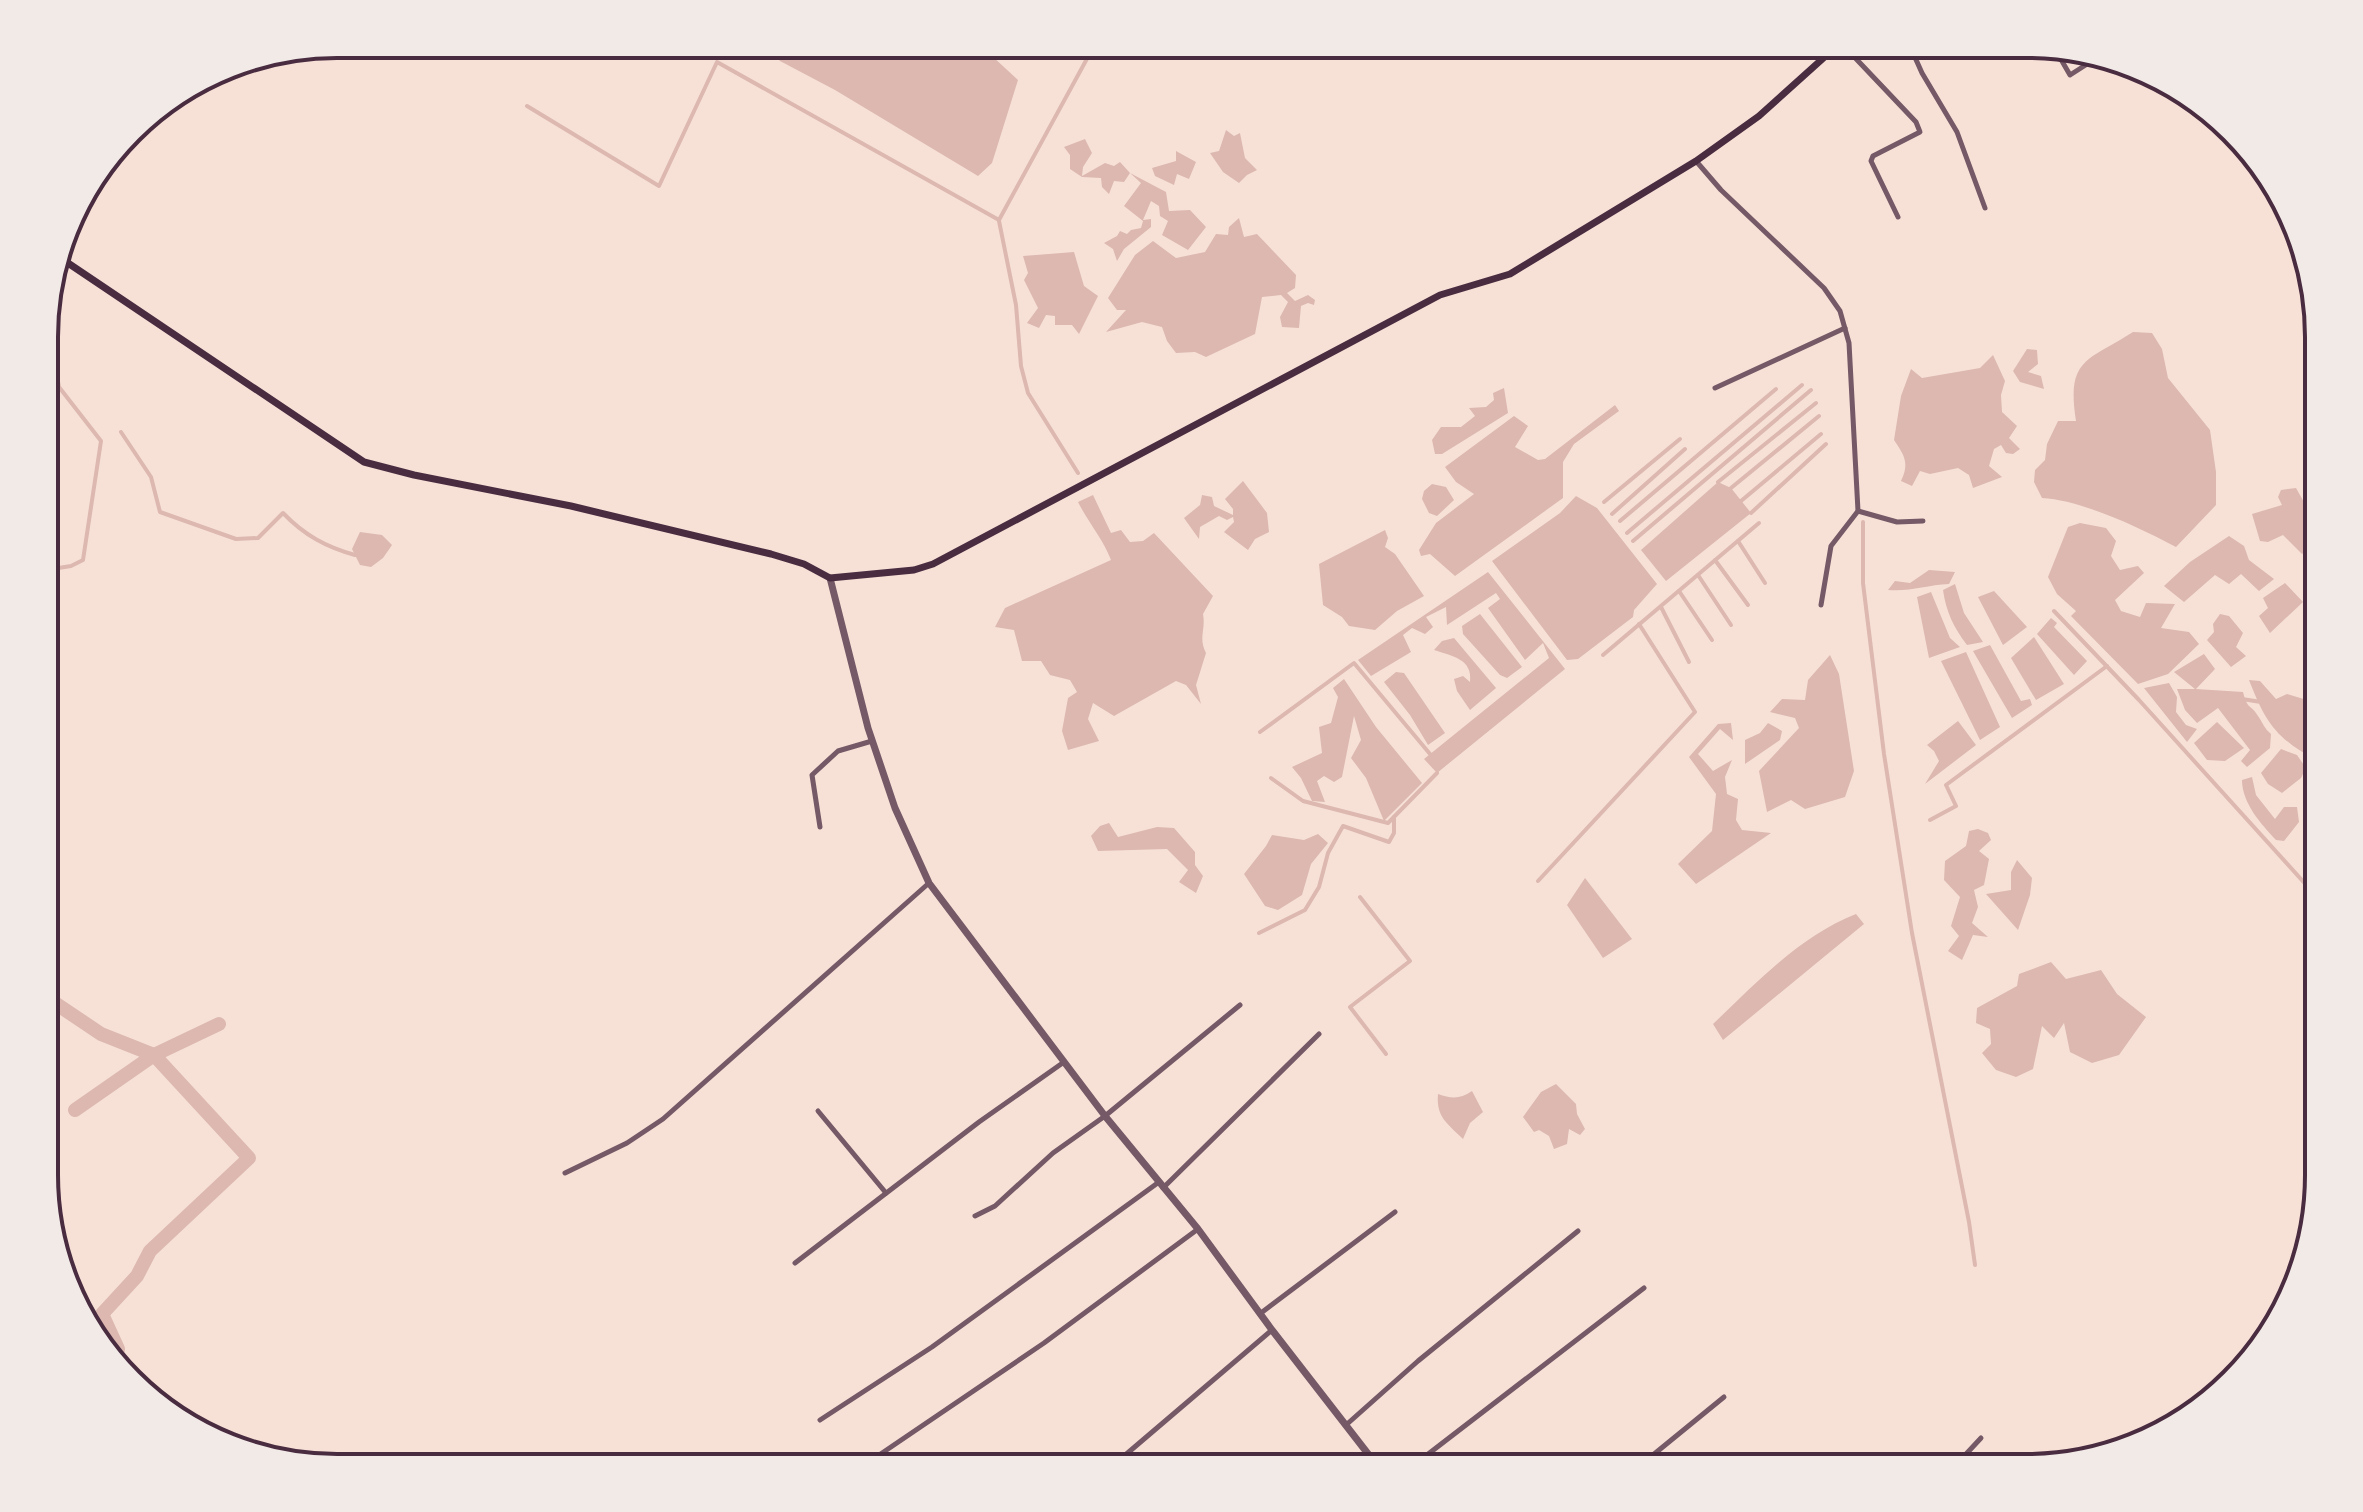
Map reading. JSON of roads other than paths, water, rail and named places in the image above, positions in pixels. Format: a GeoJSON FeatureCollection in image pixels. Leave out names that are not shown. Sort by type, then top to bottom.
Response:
{"type":"FeatureCollection","features":[{"type":"Feature","properties":{"kind":"main road"},"geometry":{"type":"LineString","coordinates":[[68,263],[364,462],[571,506],[771,554],[804,564],[830,578],[914,570],[933,564],[1440,295],[1510,274],[1696,161],[1759,116],[1824,58]]}},
{"type":"Feature","properties":{"kind":"street"},"geometry":{"type":"LineString","coordinates":[[1854,58],[1916,122],[1920,132],[1873,156],[1871,161],[1898,217]]}},
{"type":"Feature","properties":{"kind":"street"},"geometry":{"type":"LineString","coordinates":[[1915,58],[1957,132],[1985,208]]}},
{"type":"Feature","properties":{"kind":"street"},"geometry":{"type":"LineString","coordinates":[[2061,60],[2070,75],[2085,65]]}},
{"type":"Feature","properties":{"kind":"street"},"geometry":{"type":"LineString","coordinates":[[1696,161],[1721,190],[1824,288],[1840,311],[1845,328],[1849,343],[1858,511],[1831,546],[1821,605]]}},
{"type":"Feature","properties":{"kind":"street"},"geometry":{"type":"LineString","coordinates":[[1715,388],[1845,328]]}},
{"type":"Feature","properties":{"kind":"street"},"geometry":{"type":"LineString","coordinates":[[1858,511],[1897,522],[1923,521]]}},
{"type":"Feature","properties":{"kind":"street"},"geometry":{"type":"LineString","coordinates":[[830,578],[872,741],[895,808],[929,883],[1105,1116],[1198,1229],[1368,1453]]}},
{"type":"Feature","properties":{"kind":"street"},"geometry":{"type":"LineString","coordinates":[[820,827],[812,775],[838,751],[872,741]]}},
{"type":"Feature","properties":{"kind":"street"},"geometry":{"type":"LineString","coordinates":[[565,1173],[627,1143],[663,1119],[929,883]]}},
{"type":"Feature","properties":{"kind":"street"},"geometry":{"type":"LineString","coordinates":[[975,1216],[995,1206],[1053,1153],[1105,1116],[1240,1005]]}},
{"type":"Feature","properties":{"kind":"street"},"geometry":{"type":"LineString","coordinates":[[820,1420],[932,1347],[1161,1186],[1319,1034]]}},
{"type":"Feature","properties":{"kind":"street"},"geometry":{"type":"LineString","coordinates":[[795,1263],[979,1122],[1064,1062]]}},
{"type":"Feature","properties":{"kind":"street"},"geometry":{"type":"LineString","coordinates":[[818,1111],[886,1193]]}},
{"type":"Feature","properties":{"kind":"street"},"geometry":{"type":"LineString","coordinates":[[1261,1313],[1395,1212]]}},
{"type":"Feature","properties":{"kind":"street"},"geometry":{"type":"LineString","coordinates":[[881,1454],[1044,1343],[1198,1229]]}},
{"type":"Feature","properties":{"kind":"street"},"geometry":{"type":"LineString","coordinates":[[1346,1425],[1418,1361],[1578,1231]]}},
{"type":"Feature","properties":{"kind":"street"},"geometry":{"type":"LineString","coordinates":[[1429,1453],[1644,1288]]}},
{"type":"Feature","properties":{"kind":"street"},"geometry":{"type":"LineString","coordinates":[[1127,1454],[1272,1330]]}},
{"type":"Feature","properties":{"kind":"street"},"geometry":{"type":"LineString","coordinates":[[1655,1453],[1724,1397]]}},
{"type":"Feature","properties":{"kind":"street"},"geometry":{"type":"LineString","coordinates":[[1967,1453],[1981,1438]]}},
{"type":"Feature","properties":{"kind":"waterway"},"geometry":{"type":"LineString","coordinates":[[527,106],[659,186],[717,62],[999,220],[1087,59]]}},
{"type":"Feature","properties":{"kind":"waterway"},"geometry":{"type":"LineString","coordinates":[[999,221],[1016,305],[1021,366],[1028,393],[1078,473]]}},
{"type":"Feature","properties":{"kind":"waterway"},"geometry":{"type":"LineString","coordinates":[[58,382],[59,387],[101,441],[83,560],[58,568]]}},
{"type":"Feature","properties":{"kind":"waterway"},"geometry":{"type":"LineString","coordinates":[[1627,533],[1802,385]]}},
{"type":"Feature","properties":{"kind":"waterway"},"geometry":{"type":"LineString","coordinates":[[1620,521],[1776,389]]}},
{"type":"Feature","properties":{"kind":"waterway"},"geometry":{"type":"LineString","coordinates":[[1633,541],[1811,390]]}},
{"type":"Feature","properties":{"kind":"waterway"},"geometry":{"type":"LineString","coordinates":[[1718,482],[1816,403]]}},
{"type":"Feature","properties":{"kind":"waterway"},"geometry":{"type":"LineString","coordinates":[[1731,488],[1819,416]]}},
{"type":"Feature","properties":{"kind":"waterway"},"geometry":{"type":"LineString","coordinates":[[121,432],[151,477],[160,512],[236,539],[258,538],[283,513],[316,539],[355,555]]}},
{"type":"Feature","properties":{"kind":"waterway"},"geometry":{"type":"LineString","coordinates":[[1741,501],[1821,434]]}},
{"type":"Feature","properties":{"kind":"waterway"},"geometry":{"type":"LineString","coordinates":[[1604,502],[1680,439]]}},
{"type":"Feature","properties":{"kind":"waterway"},"geometry":{"type":"LineString","coordinates":[[1751,513],[1826,444]]}},
{"type":"Feature","properties":{"kind":"waterway"},"geometry":{"type":"LineString","coordinates":[[1612,514],[1685,449]]}},
{"type":"Feature","properties":{"kind":"waterway"},"geometry":{"type":"LineString","coordinates":[[1863,522],[1863,583],[1884,754],[1912,933],[1975,1265]]}},
{"type":"Feature","properties":{"kind":"waterway"},"geometry":{"type":"LineString","coordinates":[[1603,655],[1759,523]]}},
{"type":"Feature","properties":{"kind":"waterway"},"geometry":{"type":"LineString","coordinates":[[1738,541],[1765,583]]}},
{"type":"Feature","properties":{"kind":"waterway"},"geometry":{"type":"LineString","coordinates":[[1715,560],[1748,605]]}},
{"type":"Feature","properties":{"kind":"waterway"},"geometry":{"type":"LineString","coordinates":[[1698,575],[1731,625]]}},
{"type":"Feature","properties":{"kind":"waterway"},"geometry":{"type":"LineString","coordinates":[[1679,591],[1712,640]]}},
{"type":"Feature","properties":{"kind":"waterway"},"geometry":{"type":"LineString","coordinates":[[1661,607],[1689,662]]}},
{"type":"Feature","properties":{"kind":"waterway"},"geometry":{"type":"LineString","coordinates":[[2054,611],[2304,883]]}},
{"type":"Feature","properties":{"kind":"waterway"},"geometry":{"type":"LineString","coordinates":[[1538,881],[1695,712],[1639,624]]}},
{"type":"Feature","properties":{"kind":"waterway"},"geometry":{"type":"LineString","coordinates":[[1260,732],[1354,663],[1430,754]]}},
{"type":"Feature","properties":{"kind":"waterway"},"geometry":{"type":"LineString","coordinates":[[1930,820],[1956,806],[1946,785],[2107,666]]}},
{"type":"Feature","properties":{"kind":"waterway"},"geometry":{"type":"LineString","coordinates":[[2242,699],[2261,702]]}},
{"type":"Feature","properties":{"kind":"waterway"},"geometry":{"type":"LineString","coordinates":[[1271,778],[1303,801],[1388,823],[1437,773]]}},
{"type":"Feature","properties":{"kind":"waterway"},"geometry":{"type":"LineString","coordinates":[[1259,933],[1305,910],[1319,887],[1328,853],[1343,826],[1389,842],[1394,833],[1394,817]]}},
{"type":"Feature","properties":{"kind":"waterway"},"geometry":{"type":"LineString","coordinates":[[1360,897],[1410,961],[1350,1007],[1386,1054]]}},
{"type":"Feature","properties":{"kind":"waterway"},"geometry":{"type":"LineString","coordinates":[[58,1005],[101,1034],[154,1055],[249,1158],[150,1251],[137,1276],[102,1314],[116,1345]]}},
{"type":"Feature","properties":{"kind":"waterway"},"geometry":{"type":"LineString","coordinates":[[75,1110],[154,1055],[219,1024]]}}]}
